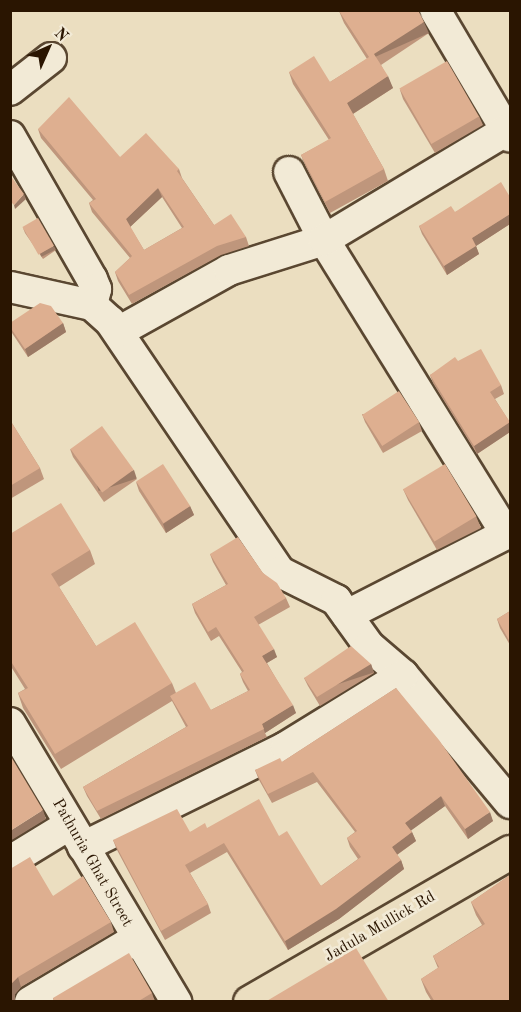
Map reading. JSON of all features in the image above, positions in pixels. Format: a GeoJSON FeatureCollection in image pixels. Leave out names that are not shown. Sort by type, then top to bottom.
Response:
{"type":"FeatureCollection","features":[{"type":"Feature","properties":{"kind":"main road","name":"Jadula Mullick Rd"},"geometry":{"type":"LineString","coordinates":[[250,1002],[510,852]]}},
{"type":"Feature","properties":{"kind":"street"},"geometry":{"type":"LineString","coordinates":[[118,332],[228,270],[324,240],[509,134],[435,10]]}},
{"type":"Feature","properties":{"kind":"street"},"geometry":{"type":"LineString","coordinates":[[10,90],[51,57]]}},
{"type":"Feature","properties":{"kind":"street"},"geometry":{"type":"LineString","coordinates":[[10,136],[92,279],[96,289],[92,305]]}},
{"type":"Feature","properties":{"kind":"street"},"geometry":{"type":"LineString","coordinates":[[289,172],[324,240],[508,533],[347,615]]}},
{"type":"Feature","properties":{"kind":"street"},"geometry":{"type":"LineString","coordinates":[[10,287],[92,305],[118,332],[280,572],[336,600],[369,646],[403,675],[510,803]]}},
{"type":"Feature","properties":{"kind":"street"},"geometry":{"type":"LineString","coordinates":[[10,861],[76,836],[286,747],[403,675]]}},
{"type":"Feature","properties":{"kind":"street","name":"Pathuria Ghat Street"},"geometry":{"type":"LineString","coordinates":[[10,723],[136,939],[176,1002]]}},
{"type":"Feature","properties":{"kind":"street"},"geometry":{"type":"LineString","coordinates":[[30,1002],[136,939]]}},
{"type":"Feature","properties":{"kind":"building"},"geometry":{"type":"Polygon","coordinates":[[[340,10],[418,10],[424,22],[374,54],[388,76],[347,103],[384,169],[325,202],[301,155],[331,138],[289,72],[314,56],[330,82],[369,57],[340,10]]]}},
{"type":"Feature","properties":{"kind":"building"},"geometry":{"type":"Polygon","coordinates":[[[447,61],[479,116],[431,144],[399,88],[447,61]]]}},
{"type":"Feature","properties":{"kind":"building"},"geometry":{"type":"Polygon","coordinates":[[[69,97],[120,157],[146,133],[179,169],[177,171],[214,225],[231,214],[246,237],[217,246],[129,295],[115,272],[132,256],[89,203],[96,199],[38,129],[69,97]],[[158,188],[126,219],[144,250],[184,227],[158,188]]]}},
{"type":"Feature","properties":{"kind":"building"},"geometry":{"type":"Polygon","coordinates":[[[10,175],[24,194],[14,205],[10,201],[10,175]]]}},
{"type":"Feature","properties":{"kind":"building"},"geometry":{"type":"Polygon","coordinates":[[[501,182],[510,197],[510,214],[472,238],[476,246],[444,266],[419,226],[451,206],[455,212],[501,182]]]}},
{"type":"Feature","properties":{"kind":"building"},"geometry":{"type":"Polygon","coordinates":[[[38,218],[54,246],[38,255],[22,227],[38,218]]]}},
{"type":"Feature","properties":{"kind":"building"},"geometry":{"type":"Polygon","coordinates":[[[40,303],[51,306],[63,323],[25,349],[10,327],[10,323],[40,303]]]}},
{"type":"Feature","properties":{"kind":"building"},"geometry":{"type":"Polygon","coordinates":[[[481,349],[501,385],[490,392],[510,422],[474,446],[430,375],[455,357],[458,361],[481,349]]]}},
{"type":"Feature","properties":{"kind":"building"},"geometry":{"type":"Polygon","coordinates":[[[399,391],[419,422],[382,446],[362,415],[399,391]]]}},
{"type":"Feature","properties":{"kind":"building"},"geometry":{"type":"Polygon","coordinates":[[[10,420],[40,468],[10,486],[10,420]]]}},
{"type":"Feature","properties":{"kind":"building"},"geometry":{"type":"Polygon","coordinates":[[[102,426],[134,470],[102,493],[70,449],[102,426]]]}},
{"type":"Feature","properties":{"kind":"building"},"geometry":{"type":"Polygon","coordinates":[[[163,464],[190,506],[163,523],[136,481],[163,464]]]}},
{"type":"Feature","properties":{"kind":"building"},"geometry":{"type":"Polygon","coordinates":[[[445,464],[476,516],[434,542],[403,489],[445,464]]]}},
{"type":"Feature","properties":{"kind":"building"},"geometry":{"type":"Polygon","coordinates":[[[61,503],[90,550],[51,574],[96,646],[135,622],[172,683],[55,754],[18,693],[28,688],[10,660],[10,534],[61,503]]]}},
{"type":"Feature","properties":{"kind":"building"},"geometry":{"type":"Polygon","coordinates":[[[238,537],[263,573],[277,583],[286,598],[254,617],[274,649],[262,656],[293,705],[262,724],[264,729],[97,811],[83,787],[188,726],[170,696],[195,682],[211,710],[250,690],[240,674],[244,671],[216,627],[208,632],[192,604],[228,584],[210,554],[238,537]]]}},
{"type":"Feature","properties":{"kind":"building"},"geometry":{"type":"Polygon","coordinates":[[[510,611],[510,642],[497,619],[510,611]]]}},
{"type":"Feature","properties":{"kind":"building"},"geometry":{"type":"Polygon","coordinates":[[[351,646],[371,664],[317,697],[304,678],[351,646]]]}},
{"type":"Feature","properties":{"kind":"building"},"geometry":{"type":"Polygon","coordinates":[[[396,688],[439,740],[490,812],[465,829],[441,796],[405,823],[412,832],[392,847],[401,860],[336,909],[285,941],[224,843],[185,865],[208,904],[161,931],[113,840],[177,809],[190,832],[205,823],[207,828],[259,799],[279,836],[287,831],[321,886],[361,857],[347,838],[357,831],[313,772],[268,794],[255,770],[280,758],[282,762],[396,688]]]}},
{"type":"Feature","properties":{"kind":"building"},"geometry":{"type":"Polygon","coordinates":[[[10,755],[43,810],[10,831],[10,755]]]}},
{"type":"Feature","properties":{"kind":"building"},"geometry":{"type":"Polygon","coordinates":[[[30,857],[53,896],[83,876],[111,922],[18,977],[11,984],[10,998],[10,869],[30,857]]]}},
{"type":"Feature","properties":{"kind":"building"},"geometry":{"type":"Polygon","coordinates":[[[510,875],[510,1002],[435,1002],[421,979],[439,967],[433,956],[485,924],[471,902],[510,875]]]}},
{"type":"Feature","properties":{"kind":"building"},"geometry":{"type":"Polygon","coordinates":[[[356,948],[389,1002],[265,1002],[356,948]]]}},
{"type":"Feature","properties":{"kind":"building"},"geometry":{"type":"Polygon","coordinates":[[[129,953],[152,993],[137,1002],[55,1002],[53,998],[129,953]]]}}]}
